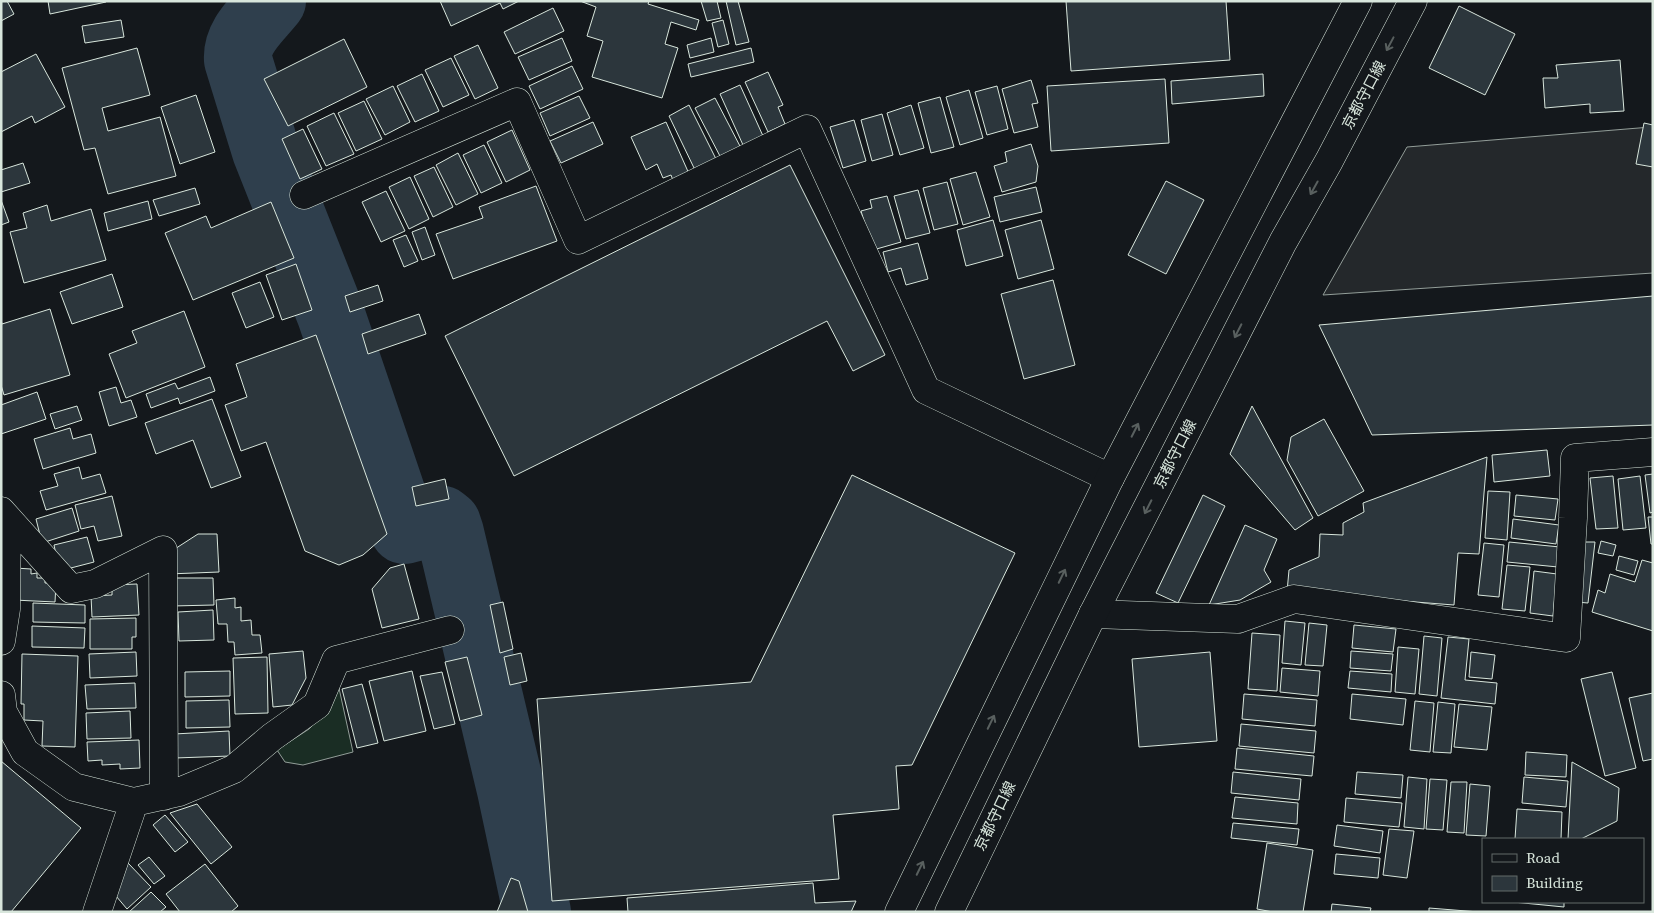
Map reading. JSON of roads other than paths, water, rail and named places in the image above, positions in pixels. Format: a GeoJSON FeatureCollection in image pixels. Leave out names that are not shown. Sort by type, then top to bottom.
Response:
{"type":"FeatureCollection","features":[{"type":"Feature","properties":{"kind":"street"},"geometry":{"type":"LineString","coordinates":[[899,912],[1110,478],[1358,1]]}},
{"type":"Feature","properties":{"kind":"street","name":"京都守口線"},"geometry":{"type":"LineString","coordinates":[[949,912],[1093,614],[1284,242],[1413,1]]}},
{"type":"Feature","properties":{"kind":"street"},"geometry":{"type":"LineString","coordinates":[[304,195],[517,102],[578,240],[807,129],[926,390],[1110,478]]}},
{"type":"Feature","properties":{"kind":"street"},"geometry":{"type":"LineString","coordinates":[[1093,614],[1238,619],[1294,599],[1566,638],[1574,518],[1575,458],[1653,452]]}},
{"type":"Feature","properties":{"kind":"street"},"geometry":{"type":"LineString","coordinates":[[1,641],[6,608],[4,514]]}},
{"type":"Feature","properties":{"kind":"street"},"geometry":{"type":"LineString","coordinates":[[4,514],[72,589],[95,584],[162,550],[164,796]]}},
{"type":"Feature","properties":{"kind":"street"},"geometry":{"type":"LineString","coordinates":[[1,695],[4,712],[25,752],[74,787],[134,802],[179,792],[234,770],[272,737],[317,705],[336,660],[450,630]]}},
{"type":"Feature","properties":{"kind":"street"},"geometry":{"type":"LineString","coordinates":[[97,912],[134,802]]}},
{"type":"Feature","properties":{"kind":"waterway"},"geometry":{"type":"LineString","coordinates":[[272,1],[244,36],[238,51],[238,60],[266,151],[331,315],[404,530],[442,520],[447,524],[511,790],[537,912]]}}]}
